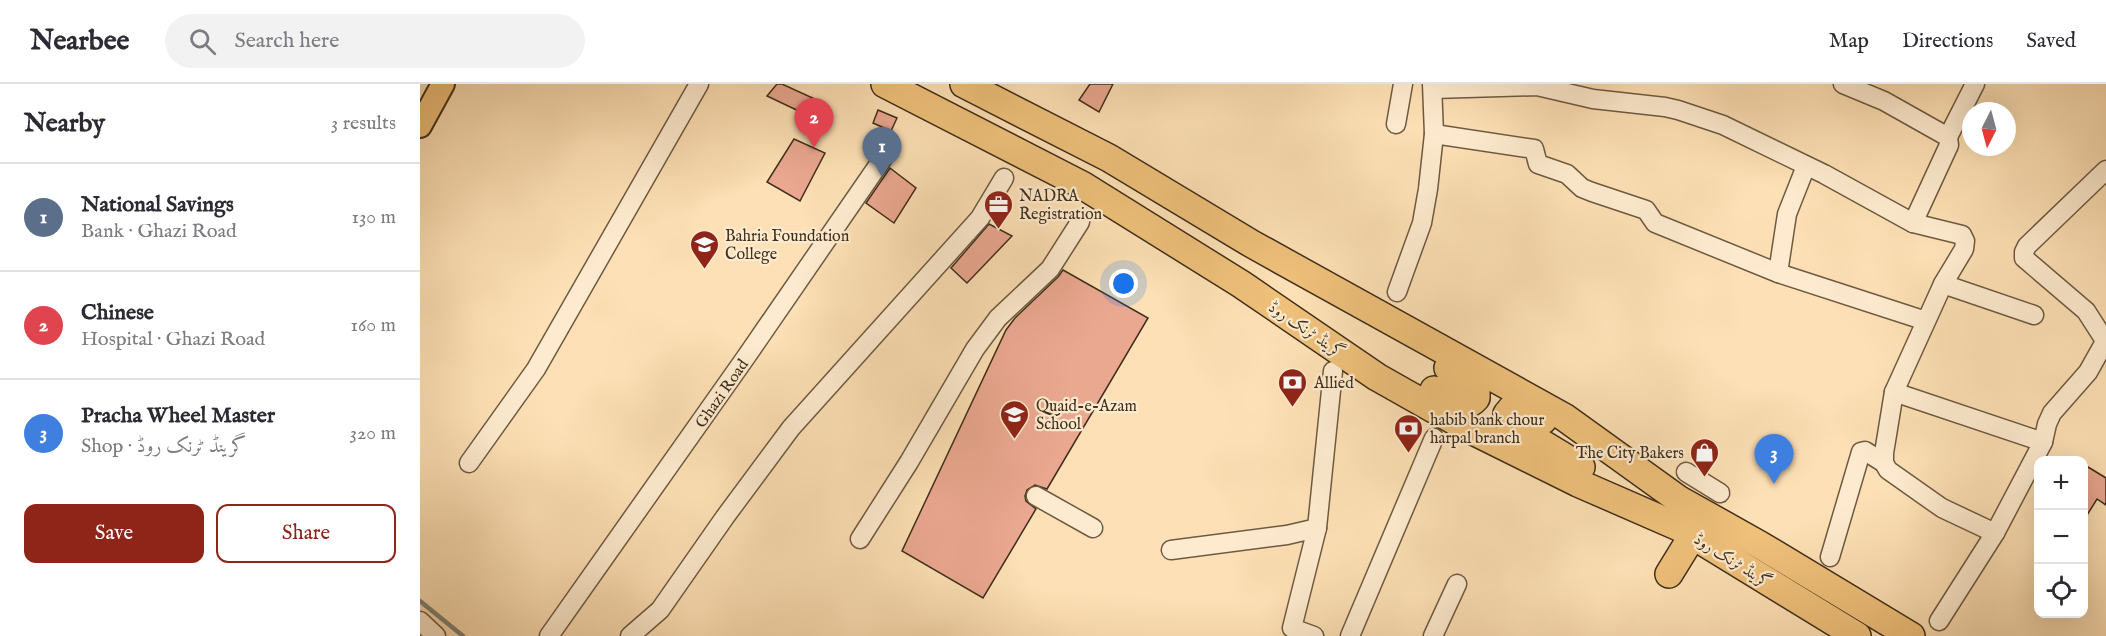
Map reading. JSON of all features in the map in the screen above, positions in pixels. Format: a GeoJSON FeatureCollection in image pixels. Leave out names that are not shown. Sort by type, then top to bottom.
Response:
{"type":"FeatureCollection","features":[{"type":"Feature","properties":{"kind":"highway","name":"گرینڈ ٹرنک روڈ"},"geometry":{"type":"LineString","coordinates":[[885,84],[1082,185],[1241,284],[1377,377],[1469,429],[1578,483],[1686,531],[1857,636]]}},
{"type":"Feature","properties":{"kind":"highway","name":"گرینڈ ٹرنک روڈ"},"geometry":{"type":"LineString","coordinates":[[964,84],[1109,158],[1252,244],[1564,417],[1678,499],[1760,545],[1911,636]]}},
{"type":"Feature","properties":{"kind":"highway"},"geometry":{"type":"LineString","coordinates":[[1241,284],[1461,405],[1471,404],[1476,398],[1477,391],[1473,384],[1252,244]]}},
{"type":"Feature","properties":{"kind":"highway"},"geometry":{"type":"LineString","coordinates":[[1652,482],[1523,409],[1512,408],[1508,412],[1507,417],[1510,424],[1686,531],[1670,574]]}},
{"type":"Feature","properties":{"kind":"main road"},"geometry":{"type":"LineString","coordinates":[[420,126],[425,104],[443,84]]}},
{"type":"Feature","properties":{"kind":"street"},"geometry":{"type":"LineString","coordinates":[[469,463],[536,369],[699,84]]}},
{"type":"Feature","properties":{"kind":"street"},"geometry":{"type":"LineString","coordinates":[[1396,124],[1403,84]]}},
{"type":"Feature","properties":{"kind":"street"},"geometry":{"type":"LineString","coordinates":[[1843,84],[1883,93],[1948,137]]}},
{"type":"Feature","properties":{"kind":"street"},"geometry":{"type":"LineString","coordinates":[[1913,223],[1949,145],[1948,137],[1975,84]]}},
{"type":"Feature","properties":{"kind":"street"},"geometry":{"type":"LineString","coordinates":[[1397,292],[1422,223],[1428,189],[1434,134],[1432,87],[1536,85],[1593,99],[1665,107],[1723,125],[1913,223],[1964,237],[1964,249],[1943,284],[1894,392],[1884,463],[1888,470],[1942,508],[1995,533]]}},
{"type":"Feature","properties":{"kind":"street"},"geometry":{"type":"LineString","coordinates":[[1434,134],[1534,149],[1538,164],[1567,174],[1582,188],[1646,210],[1655,223],[1778,273],[1926,321]]}},
{"type":"Feature","properties":{"kind":"street","name":"Ghazi Road"},"geometry":{"type":"LineString","coordinates":[[549,636],[890,148]]}},
{"type":"Feature","properties":{"kind":"street"},"geometry":{"type":"LineString","coordinates":[[1778,273],[1787,214],[1806,166]]}},
{"type":"Feature","properties":{"kind":"street"},"geometry":{"type":"LineString","coordinates":[[1939,621],[1995,533],[2043,442],[2052,413],[2088,372],[2106,341],[2086,311],[2024,258],[2024,252],[2027,246],[2106,170]]}},
{"type":"Feature","properties":{"kind":"street"},"geometry":{"type":"LineString","coordinates":[[630,636],[660,610],[791,428],[980,218],[1004,178]]}},
{"type":"Feature","properties":{"kind":"street"},"geometry":{"type":"LineString","coordinates":[[860,539],[909,462],[975,349],[998,318],[1050,269],[1080,222]]}},
{"type":"Feature","properties":{"kind":"street"},"geometry":{"type":"LineString","coordinates":[[1943,284],[2034,315]]}},
{"type":"Feature","properties":{"kind":"street"},"geometry":{"type":"LineString","coordinates":[[1314,636],[1292,628],[1317,528],[1333,371]]}},
{"type":"Feature","properties":{"kind":"street"},"geometry":{"type":"LineString","coordinates":[[1894,392],[2043,442]]}},
{"type":"Feature","properties":{"kind":"street"},"geometry":{"type":"LineString","coordinates":[[1350,636],[1434,438]]}},
{"type":"Feature","properties":{"kind":"street"},"geometry":{"type":"LineString","coordinates":[[1830,557],[1861,452],[1884,463]]}},
{"type":"Feature","properties":{"kind":"street"},"geometry":{"type":"LineString","coordinates":[[1686,472],[1720,493]]}},
{"type":"Feature","properties":{"kind":"street"},"geometry":{"type":"LineString","coordinates":[[1036,496],[1093,528]]}},
{"type":"Feature","properties":{"kind":"street"},"geometry":{"type":"LineString","coordinates":[[1171,550],[1287,535],[1317,528]]}},
{"type":"Feature","properties":{"kind":"street"},"geometry":{"type":"LineString","coordinates":[[1433,636],[1457,584]]}},
{"type":"Feature","properties":{"kind":"street"},"geometry":{"type":"LineString","coordinates":[[420,621],[436,636]]}},
{"type":"Feature","properties":{"kind":"building"},"geometry":{"type":"Polygon","coordinates":[[[777,84],[782,84],[817,100],[805,114],[767,96],[777,84]]]}},
{"type":"Feature","properties":{"kind":"building"},"geometry":{"type":"Polygon","coordinates":[[[1090,84],[1113,84],[1099,112],[1079,100],[1090,84]]]}},
{"type":"Feature","properties":{"kind":"building"},"geometry":{"type":"Polygon","coordinates":[[[878,110],[897,118],[891,131],[873,123],[878,110]]]}},
{"type":"Feature","properties":{"kind":"building"},"geometry":{"type":"Polygon","coordinates":[[[794,139],[825,153],[800,201],[767,182],[794,139]]]}},
{"type":"Feature","properties":{"kind":"building"},"geometry":{"type":"Polygon","coordinates":[[[890,168],[916,188],[894,223],[866,203],[890,168]]]}},
{"type":"Feature","properties":{"kind":"building"},"geometry":{"type":"Polygon","coordinates":[[[989,224],[1012,236],[967,283],[951,268],[989,224]]]}},
{"type":"Feature","properties":{"kind":"building","name":"Quaid-e-Azam School"},"geometry":{"type":"Polygon","coordinates":[[[1063,270],[1148,318],[1047,489],[1035,485],[1027,490],[1026,501],[1036,509],[983,598],[902,551],[1006,330],[1063,270]]]}},
{"type":"Feature","properties":{"kind":"building"},"geometry":{"type":"Polygon","coordinates":[[[2088,467],[2106,478],[2106,505],[2097,499],[2088,514],[2088,467]]]}},
{"type":"Feature","properties":{"kind":"waterway"},"geometry":{"type":"LineString","coordinates":[[420,601],[463,636]]}},
{"type":"Feature","properties":{"kind":"place","name":"Chinese"},"geometry":{"type":"Point","coordinates":[814,148]}},
{"type":"Feature","properties":{"kind":"place","name":"National Savings"},"geometry":{"type":"Point","coordinates":[882,177]}},
{"type":"Feature","properties":{"kind":"place","name":"NADRA Registration"},"geometry":{"type":"Point","coordinates":[998,230]}},
{"type":"Feature","properties":{"kind":"place","name":"Bahria Foundation College"},"geometry":{"type":"Point","coordinates":[704,270]}},
{"type":"Feature","properties":{"kind":"place","name":"Allied"},"geometry":{"type":"Point","coordinates":[1293,408]}},
{"type":"Feature","properties":{"kind":"place","name":"Quaid-e-Azam School"},"geometry":{"type":"Point","coordinates":[1015,440]}},
{"type":"Feature","properties":{"kind":"place","name":"habib bank chour harpal branch"},"geometry":{"type":"Point","coordinates":[1409,454]}},
{"type":"Feature","properties":{"kind":"place","name":"The City Bakers"},"geometry":{"type":"Point","coordinates":[1705,478]}},
{"type":"Feature","properties":{"kind":"place","name":"Pracha Wheel Master"},"geometry":{"type":"Point","coordinates":[1774,484]}}]}
